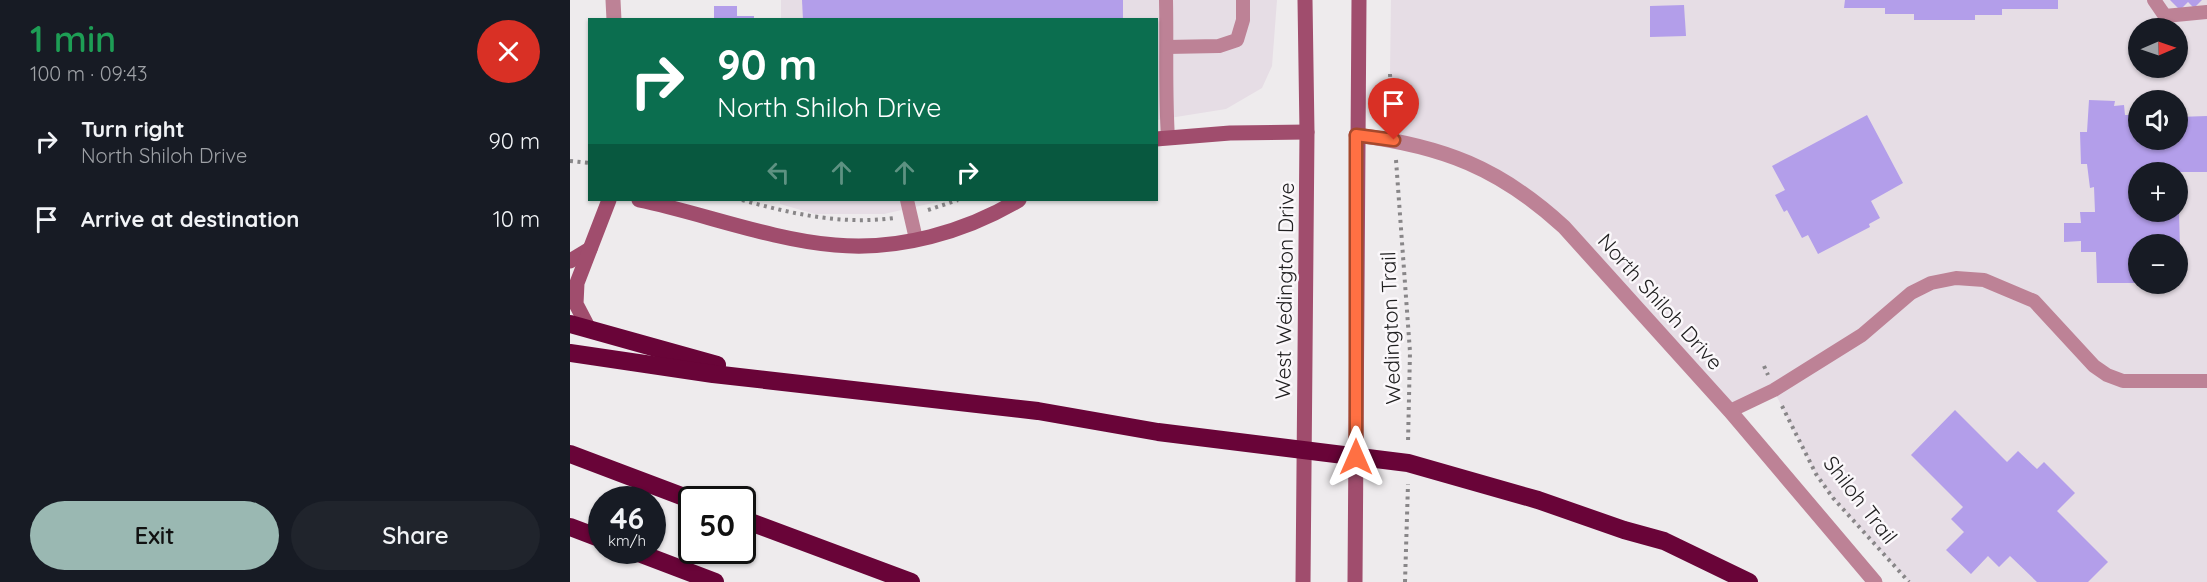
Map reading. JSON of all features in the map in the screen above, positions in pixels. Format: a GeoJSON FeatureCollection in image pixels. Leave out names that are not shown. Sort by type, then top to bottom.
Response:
{"type":"FeatureCollection","features":[{"type":"Feature","properties":{"kind":"highway"},"geometry":{"type":"LineString","coordinates":[[570,324],[780,382]]}},
{"type":"Feature","properties":{"kind":"highway"},"geometry":{"type":"LineString","coordinates":[[570,353],[780,382],[1003,406],[1158,432],[1408,463],[1538,500],[1624,530],[1664,541],[1749,582]]}},
{"type":"Feature","properties":{"kind":"highway"},"geometry":{"type":"LineString","coordinates":[[570,454],[678,495]]}},
{"type":"Feature","properties":{"kind":"highway"},"geometry":{"type":"LineString","coordinates":[[756,524],[911,582]]}},
{"type":"Feature","properties":{"kind":"highway"},"geometry":{"type":"LineString","coordinates":[[570,527],[588,534]]}},
{"type":"Feature","properties":{"kind":"highway"},"geometry":{"type":"LineString","coordinates":[[666,563],[715,582]]}},
{"type":"Feature","properties":{"kind":"main road","name":"West Wedington Drive"},"geometry":{"type":"LineString","coordinates":[[1303,582],[1307,132],[1305,0]]}},
{"type":"Feature","properties":{"kind":"main road"},"geometry":{"type":"LineString","coordinates":[[1355,582],[1356,135],[1359,0]]}},
{"type":"Feature","properties":{"kind":"main road"},"geometry":{"type":"LineString","coordinates":[[1162,138],[1307,132]]}},
{"type":"Feature","properties":{"kind":"main road"},"geometry":{"type":"LineString","coordinates":[[589,329],[576,304],[577,284],[609,201]]}},
{"type":"Feature","properties":{"kind":"main road"},"geometry":{"type":"LineString","coordinates":[[643,201],[794,238],[834,245],[870,246],[916,239],[961,227],[1017,201]]}},
{"type":"Feature","properties":{"kind":"main road"},"geometry":{"type":"LineString","coordinates":[[570,261],[590,249]]}},
{"type":"Feature","properties":{"kind":"street"},"geometry":{"type":"LineString","coordinates":[[613,0],[614,18]]}},
{"type":"Feature","properties":{"kind":"street","name":"North Shiloh Drive"},"geometry":{"type":"LineString","coordinates":[[1356,135],[1394,140],[1444,153],[1486,169],[1513,185],[1542,207],[1564,227],[1730,411],[1875,582]]}},
{"type":"Feature","properties":{"kind":"lane"},"geometry":{"type":"LineString","coordinates":[[1162,138],[1161,75],[1167,48],[1166,0]]}},
{"type":"Feature","properties":{"kind":"lane"},"geometry":{"type":"LineString","coordinates":[[1167,48],[1219,46],[1237,40],[1243,20],[1243,0]]}},
{"type":"Feature","properties":{"kind":"lane"},"geometry":{"type":"LineString","coordinates":[[2154,0],[2165,15],[2207,12]]}},
{"type":"Feature","properties":{"kind":"lane"},"geometry":{"type":"LineString","coordinates":[[907,201],[916,239]]}},
{"type":"Feature","properties":{"kind":"lane"},"geometry":{"type":"LineString","coordinates":[[1730,411],[1774,390],[1862,335],[1911,293],[1931,283],[1956,278],[1984,280],[2034,301],[2094,366],[2107,375],[2123,381],[2207,381]]}},
{"type":"Feature","properties":{"kind":"path","name":"Wedington Trail"},"geometry":{"type":"LineString","coordinates":[[1390,74],[1410,352],[1405,582]]}},
{"type":"Feature","properties":{"kind":"path"},"geometry":{"type":"LineString","coordinates":[[570,161],[588,163]]}},
{"type":"Feature","properties":{"kind":"path"},"geometry":{"type":"LineString","coordinates":[[746,201],[792,214],[841,221],[878,220],[945,206],[956,201]]}},
{"type":"Feature","properties":{"kind":"path","name":"Shiloh Trail"},"geometry":{"type":"LineString","coordinates":[[1764,366],[1816,474],[1833,498],[1909,582]]}},
{"type":"Feature","properties":{"kind":"shaded area"},"geometry":{"type":"Polygon","coordinates":[[[781,0],[1277,0],[1272,66],[1262,88],[1226,109],[1158,120],[1158,18],[781,18],[781,0]]]}},
{"type":"Feature","properties":{"kind":"shaded area"},"geometry":{"type":"Polygon","coordinates":[[[1391,0],[2207,0],[2207,582],[1909,582],[1833,498],[1816,474],[1774,391],[1730,411],[1564,227],[1513,185],[1394,140],[1390,74],[1391,0]]]}},
{"type":"Feature","properties":{"kind":"shaded area"},"geometry":{"type":"Polygon","coordinates":[[[780,201],[942,201],[884,214],[815,214],[780,204],[780,201]]]}},
{"type":"Feature","properties":{"kind":"building"},"geometry":{"type":"Polygon","coordinates":[[[802,0],[1123,0],[1123,18],[803,18],[802,0]]]}},
{"type":"Feature","properties":{"kind":"building"},"geometry":{"type":"Polygon","coordinates":[[[1845,0],[2058,0],[2058,9],[2002,9],[2002,15],[1975,15],[1975,20],[1914,20],[1914,14],[1885,14],[1885,8],[1844,8],[1845,0]]]}},
{"type":"Feature","properties":{"kind":"building"},"geometry":{"type":"Polygon","coordinates":[[[2170,0],[2202,0],[2194,8],[2188,2],[2180,10],[2170,0]]]}},
{"type":"Feature","properties":{"kind":"building"},"geometry":{"type":"Polygon","coordinates":[[[1684,5],[1686,36],[1650,37],[1650,6],[1684,5]]]}},
{"type":"Feature","properties":{"kind":"building"},"geometry":{"type":"Polygon","coordinates":[[[714,6],[737,6],[737,16],[754,16],[754,18],[714,18],[714,6]]]}},
{"type":"Feature","properties":{"kind":"building"},"geometry":{"type":"Polygon","coordinates":[[[2089,100],[2115,101],[2114,106],[2124,105],[2125,115],[2128,115],[2128,150],[2188,150],[2188,117],[2207,116],[2207,172],[2188,172],[2188,162],[2128,162],[2128,222],[2179,222],[2180,234],[2128,234],[2128,283],[2097,283],[2096,252],[2081,252],[2081,241],[2064,242],[2064,223],[2081,223],[2080,212],[2095,212],[2094,187],[2090,188],[2087,164],[2081,164],[2080,132],[2087,132],[2089,100]]]}},
{"type":"Feature","properties":{"kind":"building"},"geometry":{"type":"Polygon","coordinates":[[[1867,115],[1903,183],[1871,201],[1880,218],[1869,224],[1870,227],[1818,254],[1808,235],[1802,238],[1787,210],[1784,212],[1775,195],[1785,190],[1772,166],[1867,115]]]}},
{"type":"Feature","properties":{"kind":"building"},"geometry":{"type":"Polygon","coordinates":[[[1955,410],[2007,462],[2018,451],[2037,469],[2044,462],[2075,493],[2057,511],[2108,562],[2088,582],[2037,582],[2010,556],[1999,567],[1988,556],[1971,574],[1946,550],[1964,532],[1951,519],[1963,507],[1911,455],[1955,410]]]}},
{"type":"Feature","properties":{"kind":"route"},"geometry":{"type":"LineString","coordinates":[[1356,457],[1356,135],[1394,140]]}}]}
